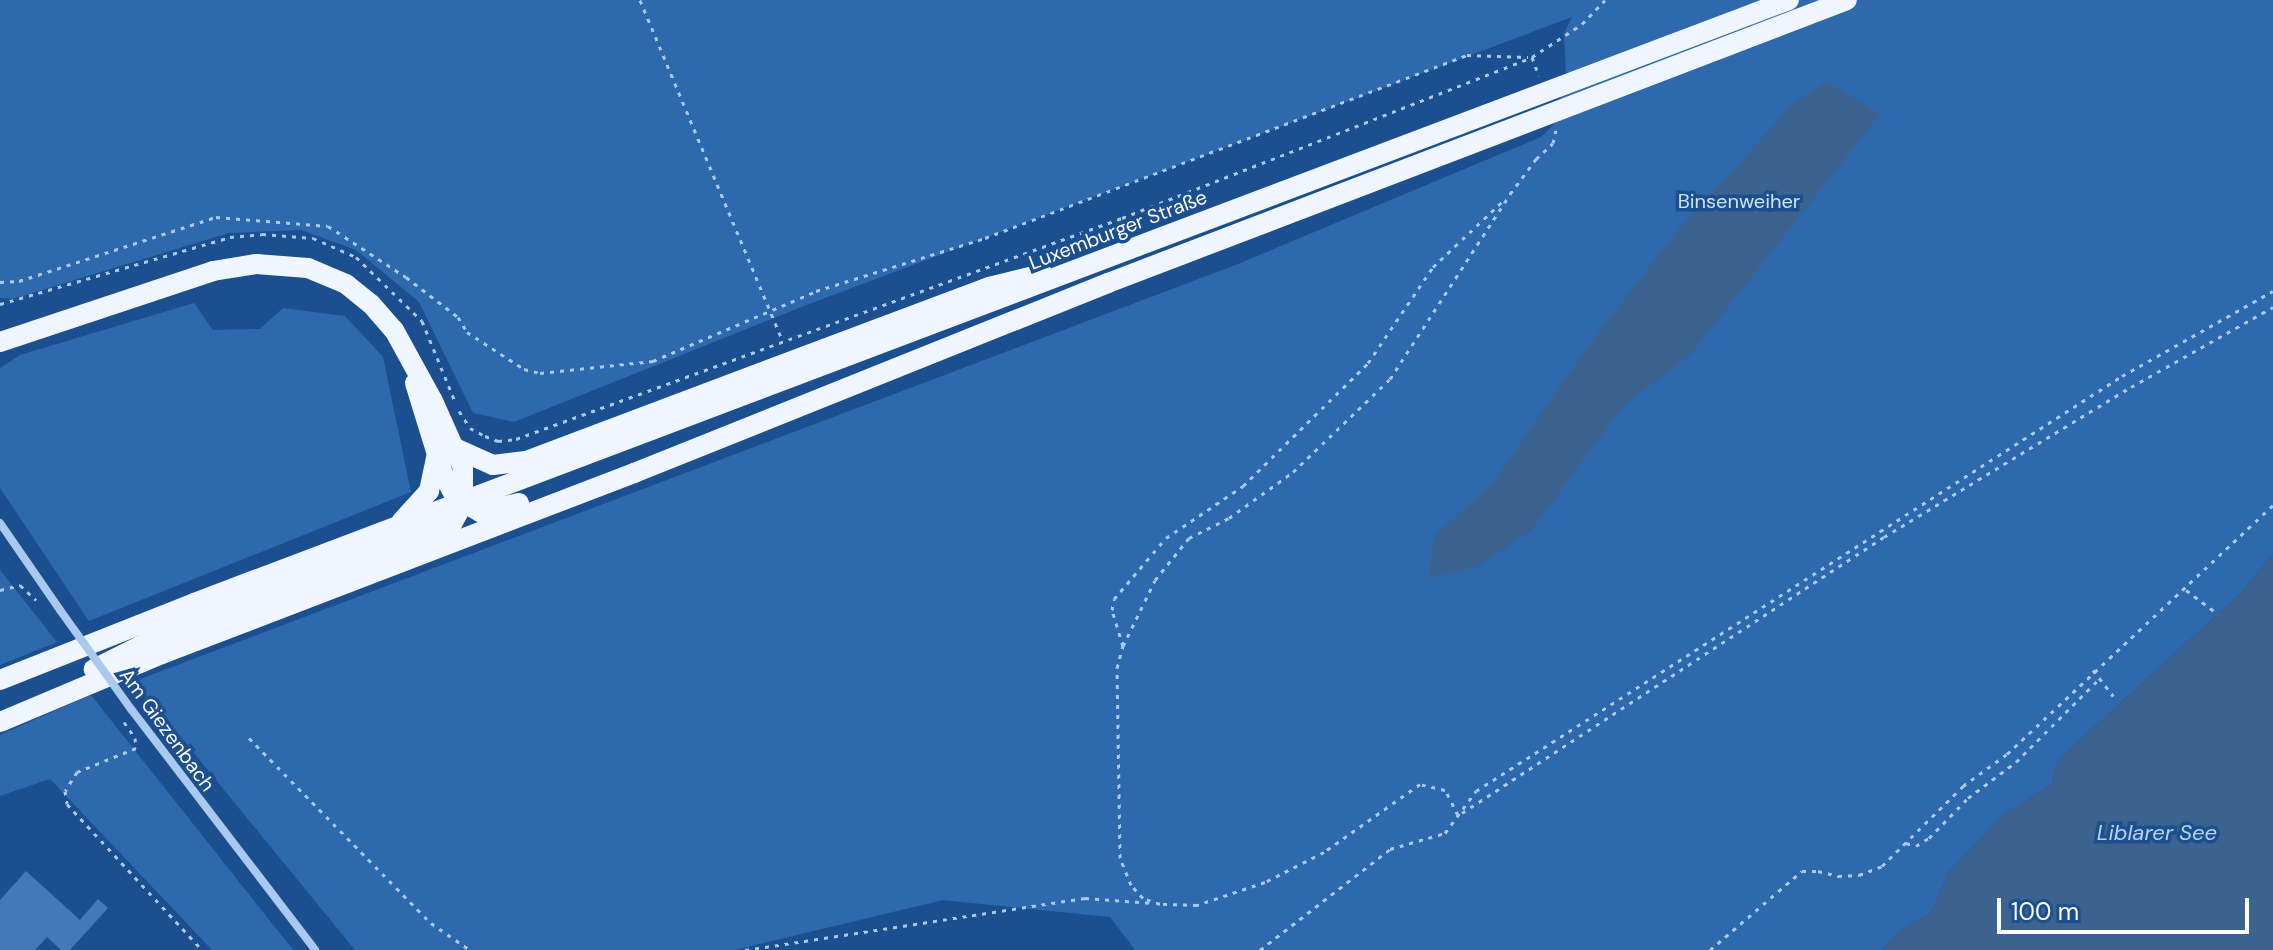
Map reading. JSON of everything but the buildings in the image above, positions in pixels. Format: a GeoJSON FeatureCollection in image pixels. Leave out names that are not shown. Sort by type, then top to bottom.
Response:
{"type":"FeatureCollection","features":[{"type":"Feature","properties":{"kind":"main road","name":"Luxemburger Straße"},"geometry":{"type":"LineString","coordinates":[[0,680],[194,603],[1082,270],[1789,0]]}},
{"type":"Feature","properties":{"kind":"main road"},"geometry":{"type":"LineString","coordinates":[[0,722],[162,654],[634,473],[1108,283],[1847,0]]}},
{"type":"Feature","properties":{"kind":"main road"},"geometry":{"type":"LineString","coordinates":[[0,342],[213,271],[276,264],[321,271],[359,293],[394,330],[457,449],[465,478],[463,504],[457,519],[446,527],[158,637],[0,712]]}},
{"type":"Feature","properties":{"kind":"main road"},"geometry":{"type":"LineString","coordinates":[[457,449],[493,465],[526,461],[989,287],[1082,270]]}},
{"type":"Feature","properties":{"kind":"main road"},"geometry":{"type":"LineString","coordinates":[[412,364],[448,487],[463,504],[488,513],[581,481],[634,473]]}},
{"type":"Feature","properties":{"kind":"main road"},"geometry":{"type":"LineString","coordinates":[[392,530],[425,499],[432,483],[436,454]]}},
{"type":"Feature","properties":{"kind":"street","name":"Am Giezenbach"},"geometry":{"type":"LineString","coordinates":[[0,523],[131,709],[315,950]]}},
{"type":"Feature","properties":{"kind":"path"},"geometry":{"type":"LineString","coordinates":[[640,0],[782,341]]}},
{"type":"Feature","properties":{"kind":"path"},"geometry":{"type":"LineString","coordinates":[[0,304],[230,237],[262,234],[313,238],[356,257],[422,321],[460,413],[470,428],[498,441],[516,439],[1122,218],[1532,57],[1582,24],[1605,0]]}},
{"type":"Feature","properties":{"kind":"path"},"geometry":{"type":"LineString","coordinates":[[0,282],[19,281],[216,217],[328,226],[458,317],[467,332],[524,369],[540,373],[653,361],[816,291],[985,238],[1467,55],[1532,57]]}},
{"type":"Feature","properties":{"kind":"path"},"geometry":{"type":"LineString","coordinates":[[1532,57],[1539,77]]}},
{"type":"Feature","properties":{"kind":"path"},"geometry":{"type":"LineString","coordinates":[[1160,904],[1143,898],[1131,885],[1120,858],[1117,668],[1123,646],[1155,580],[1189,538],[1229,518],[1293,472],[1390,379],[1510,194],[1536,159],[1553,143],[1557,135],[1554,123]]}},
{"type":"Feature","properties":{"kind":"path"},"geometry":{"type":"LineString","coordinates":[[1123,646],[1112,610],[1114,599],[1135,574],[1166,538],[1243,486],[1368,363],[1433,267],[1510,194]]}},
{"type":"Feature","properties":{"kind":"path"},"geometry":{"type":"LineString","coordinates":[[1260,950],[1390,849],[1445,833],[1476,791],[2082,402],[2273,291]]}},
{"type":"Feature","properties":{"kind":"path"},"geometry":{"type":"LineString","coordinates":[[1458,815],[1884,537],[2131,387],[2273,307]]}},
{"type":"Feature","properties":{"kind":"path"},"geometry":{"type":"LineString","coordinates":[[1710,950],[1802,871],[1838,876],[1859,875],[1882,866],[1963,786],[2007,754],[2093,670],[2186,590],[2273,505]]}},
{"type":"Feature","properties":{"kind":"path"},"geometry":{"type":"LineString","coordinates":[[0,590],[13,585],[28,589]]}},
{"type":"Feature","properties":{"kind":"path"},"geometry":{"type":"LineString","coordinates":[[2186,590],[2218,614]]}},
{"type":"Feature","properties":{"kind":"path"},"geometry":{"type":"LineString","coordinates":[[2093,670],[2113,696]]}},
{"type":"Feature","properties":{"kind":"path"},"geometry":{"type":"LineString","coordinates":[[1906,843],[1916,846],[1929,838],[1968,798],[2016,762],[2099,679]]}},
{"type":"Feature","properties":{"kind":"path"},"geometry":{"type":"LineString","coordinates":[[119,716],[135,738],[136,748],[77,772],[65,791],[67,804],[202,950]]}},
{"type":"Feature","properties":{"kind":"path"},"geometry":{"type":"LineString","coordinates":[[249,738],[431,923],[470,950]]}},
{"type":"Feature","properties":{"kind":"path"},"geometry":{"type":"LineString","coordinates":[[745,950],[1085,898],[1197,905],[1265,882],[1324,852],[1420,784],[1445,790],[1458,815]]}},
{"type":"Feature","properties":{"kind":"path"},"geometry":{"type":"LineString","coordinates":[[1265,946],[1272,950]]}},
{"type":"Feature","properties":{"kind":"green space"},"geometry":{"type":"Polygon","coordinates":[[[0,0],[2273,0],[2273,554],[2242,592],[2058,760],[2052,784],[2004,814],[1949,872],[1931,912],[1896,934],[1882,950],[1135,950],[1110,917],[943,900],[735,950],[355,950],[135,681],[1238,264],[1541,137],[1553,125],[1566,77],[1564,33],[1572,17],[804,306],[514,422],[473,413],[419,302],[356,250],[301,230],[229,233],[12,299],[0,298],[0,0]]]}},
{"type":"Feature","properties":{"kind":"green space"},"geometry":{"type":"Polygon","coordinates":[[[194,303],[213,330],[260,329],[283,308],[345,316],[383,357],[411,492],[89,621],[0,488],[0,368],[20,355],[194,303]]]}},
{"type":"Feature","properties":{"kind":"green space"},"geometry":{"type":"Polygon","coordinates":[[[0,570],[57,642],[0,665],[0,570]]]}},
{"type":"Feature","properties":{"kind":"green space"},"geometry":{"type":"Polygon","coordinates":[[[91,695],[294,950],[212,950],[50,779],[0,796],[0,735],[91,695]]]}},
{"type":"Feature","properties":{"kind":"water","name":"Binsenweiher"},"geometry":{"type":"Polygon","coordinates":[[[1827,82],[1880,114],[1691,354],[1622,407],[1531,531],[1476,567],[1429,578],[1434,536],[1492,484],[1586,349],[1677,231],[1793,104],[1827,82]]]}},
{"type":"Feature","properties":{"kind":"water","name":"Liblarer See"},"geometry":{"type":"Polygon","coordinates":[[[2273,554],[2273,950],[1882,950],[1896,934],[1931,912],[1949,872],[2004,814],[2052,784],[2058,760],[2242,592],[2273,554]]]}}]}
